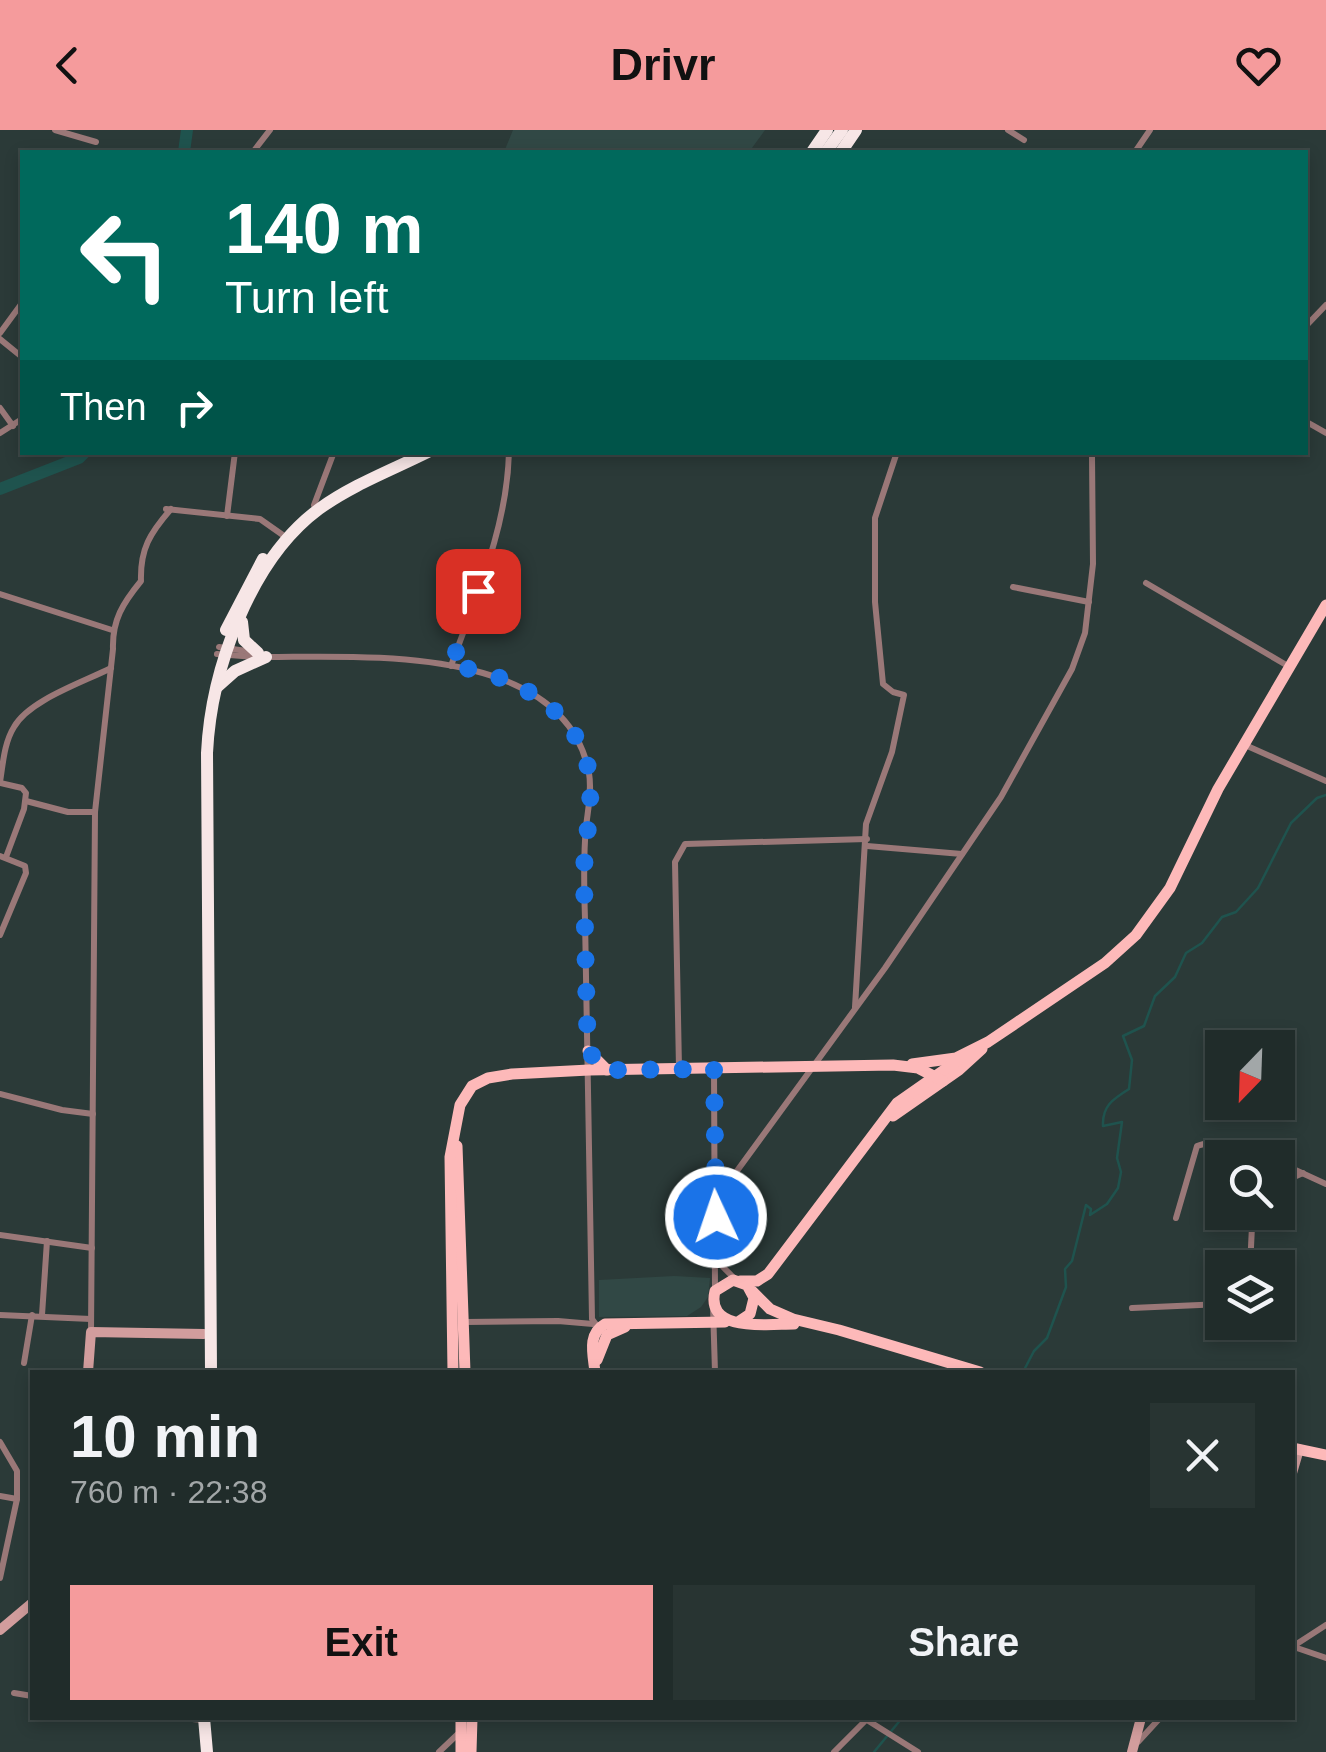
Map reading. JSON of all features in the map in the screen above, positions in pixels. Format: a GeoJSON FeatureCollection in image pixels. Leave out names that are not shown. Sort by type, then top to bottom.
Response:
{"type":"FeatureCollection","features":[{"type":"Feature","properties":{"kind":"highway"},"geometry":{"type":"LineString","coordinates":[[208,1370],[204,1334],[199,762],[204,702],[252,577],[314,505],[402,455]]}},
{"type":"Feature","properties":{"kind":"highway"},"geometry":{"type":"LineString","coordinates":[[208,1370],[207,753],[212,693],[222,651],[285,537],[333,500],[422,455]]}},
{"type":"Feature","properties":{"kind":"highway"},"geometry":{"type":"LineString","coordinates":[[212,693],[235,671],[262,655],[243,636],[246,608]]}},
{"type":"Feature","properties":{"kind":"highway"},"geometry":{"type":"LineString","coordinates":[[207,1720],[211,1752]]}},
{"type":"Feature","properties":{"kind":"main road"},"geometry":{"type":"LineString","coordinates":[[714,1299],[720,1317],[734,1322],[748,1317],[755,1299],[780,1262],[898,1103],[1105,962],[1148,922],[1170,888],[1218,789],[1326,605]]}},
{"type":"Feature","properties":{"kind":"main road"},"geometry":{"type":"LineString","coordinates":[[464,1370],[449,1177],[463,1097],[480,1082],[512,1074],[589,1070],[934,1063],[988,1042]]}},
{"type":"Feature","properties":{"kind":"main road"},"geometry":{"type":"LineString","coordinates":[[938,1079],[973,1050]]}},
{"type":"Feature","properties":{"kind":"main road"},"geometry":{"type":"LineString","coordinates":[[588,1051],[606,1070]]}},
{"type":"Feature","properties":{"kind":"main road"},"geometry":{"type":"LineString","coordinates":[[893,1065],[918,1068],[938,1079]]}},
{"type":"Feature","properties":{"kind":"main road"},"geometry":{"type":"LineString","coordinates":[[684,1322],[701,1314],[726,1282],[762,1279],[780,1262]]}},
{"type":"Feature","properties":{"kind":"main road"},"geometry":{"type":"LineString","coordinates":[[738,1281],[755,1299],[781,1315],[973,1370]]}},
{"type":"Feature","properties":{"kind":"main road"},"geometry":{"type":"LineString","coordinates":[[453,1370],[458,1322]]}},
{"type":"Feature","properties":{"kind":"main road"},"geometry":{"type":"LineString","coordinates":[[595,1370],[593,1338],[611,1322],[808,1324]]}},
{"type":"Feature","properties":{"kind":"main road"},"geometry":{"type":"LineString","coordinates":[[1296,1448],[1326,1454]]}},
{"type":"Feature","properties":{"kind":"main road"},"geometry":{"type":"LineString","coordinates":[[471,1752],[472,1720]]}},
{"type":"Feature","properties":{"kind":"main road"},"geometry":{"type":"LineString","coordinates":[[461,1724],[461,1752]]}},
{"type":"Feature","properties":{"kind":"street"},"geometry":{"type":"LineString","coordinates":[[55,130],[96,142]]}},
{"type":"Feature","properties":{"kind":"street"},"geometry":{"type":"LineString","coordinates":[[255,150],[270,130]]}},
{"type":"Feature","properties":{"kind":"street"},"geometry":{"type":"LineString","coordinates":[[1008,130],[1024,140]]}},
{"type":"Feature","properties":{"kind":"street"},"geometry":{"type":"LineString","coordinates":[[1308,324],[1326,305]]}},
{"type":"Feature","properties":{"kind":"street"},"geometry":{"type":"LineString","coordinates":[[20,306],[0,336],[20,355]]}},
{"type":"Feature","properties":{"kind":"street"},"geometry":{"type":"LineString","coordinates":[[0,408],[13,426]]}},
{"type":"Feature","properties":{"kind":"street"},"geometry":{"type":"LineString","coordinates":[[0,434],[20,421]]}},
{"type":"Feature","properties":{"kind":"street"},"geometry":{"type":"LineString","coordinates":[[226,516],[235,455]]}},
{"type":"Feature","properties":{"kind":"street"},"geometry":{"type":"LineString","coordinates":[[314,505],[333,455]]}},
{"type":"Feature","properties":{"kind":"street"},"geometry":{"type":"LineString","coordinates":[[451,666],[500,526],[509,455]]}},
{"type":"Feature","properties":{"kind":"street"},"geometry":{"type":"LineString","coordinates":[[855,1009],[866,824],[892,752],[904,695],[883,684],[876,602],[875,518],[896,455]]}},
{"type":"Feature","properties":{"kind":"street"},"geometry":{"type":"LineString","coordinates":[[714,1201],[855,1009],[1016,774],[1072,668],[1085,633],[1093,564],[1092,456]]}},
{"type":"Feature","properties":{"kind":"street"},"geometry":{"type":"LineString","coordinates":[[88,1370],[95,812],[112,630],[118,612],[141,581],[139,562],[144,549],[169,509],[260,520],[285,537]]}},
{"type":"Feature","properties":{"kind":"street"},"geometry":{"type":"LineString","coordinates":[[1146,583],[1289,667]]}},
{"type":"Feature","properties":{"kind":"street"},"geometry":{"type":"LineString","coordinates":[[1013,587],[1088,602]]}},
{"type":"Feature","properties":{"kind":"street"},"geometry":{"type":"LineString","coordinates":[[0,594],[112,630]]}},
{"type":"Feature","properties":{"kind":"street"},"geometry":{"type":"LineString","coordinates":[[222,651],[406,661],[500,676],[536,696],[570,728],[585,759],[590,784],[584,859],[599,1329],[558,1321],[458,1322]]}},
{"type":"Feature","properties":{"kind":"street"},"geometry":{"type":"LineString","coordinates":[[0,935],[26,873],[25,866],[3,856],[26,801],[22,788],[0,783],[8,739],[16,722],[45,700],[111,668]]}},
{"type":"Feature","properties":{"kind":"street"},"geometry":{"type":"LineString","coordinates":[[1244,744],[1326,781]]}},
{"type":"Feature","properties":{"kind":"street"},"geometry":{"type":"LineString","coordinates":[[26,801],[68,812],[95,812]]}},
{"type":"Feature","properties":{"kind":"street"},"geometry":{"type":"LineString","coordinates":[[678,1070],[675,862],[685,844],[867,842],[962,854]]}},
{"type":"Feature","properties":{"kind":"street"},"geometry":{"type":"LineString","coordinates":[[714,1069],[717,1250],[714,1370]]}},
{"type":"Feature","properties":{"kind":"street"},"geometry":{"type":"LineString","coordinates":[[0,1094],[93,1114]]}},
{"type":"Feature","properties":{"kind":"street"},"geometry":{"type":"LineString","coordinates":[[1176,1218],[1198,1146],[1205,1143]]}},
{"type":"Feature","properties":{"kind":"street"},"geometry":{"type":"LineString","coordinates":[[1295,1169],[1326,1184]]}},
{"type":"Feature","properties":{"kind":"street"},"geometry":{"type":"LineString","coordinates":[[1295,1177],[1304,1173]]}},
{"type":"Feature","properties":{"kind":"street"},"geometry":{"type":"LineString","coordinates":[[0,1235],[92,1248]]}},
{"type":"Feature","properties":{"kind":"street"},"geometry":{"type":"LineString","coordinates":[[42,1315],[47,1242]]}},
{"type":"Feature","properties":{"kind":"street"},"geometry":{"type":"LineString","coordinates":[[717,1250],[723,1267],[738,1281]]}},
{"type":"Feature","properties":{"kind":"street"},"geometry":{"type":"LineString","coordinates":[[1132,1308],[1205,1305]]}},
{"type":"Feature","properties":{"kind":"street"},"geometry":{"type":"LineString","coordinates":[[0,1315],[91,1318]]}},
{"type":"Feature","properties":{"kind":"street"},"geometry":{"type":"LineString","coordinates":[[24,1363],[32,1315]]}},
{"type":"Feature","properties":{"kind":"street"},"geometry":{"type":"LineString","coordinates":[[91,1332],[204,1334]]}},
{"type":"Feature","properties":{"kind":"street"},"geometry":{"type":"LineString","coordinates":[[0,1442],[17,1472],[17,1499],[0,1578]]}},
{"type":"Feature","properties":{"kind":"street"},"geometry":{"type":"LineString","coordinates":[[0,1496],[17,1499]]}},
{"type":"Feature","properties":{"kind":"street"},"geometry":{"type":"LineString","coordinates":[[2,1624],[30,1604]]}},
{"type":"Feature","properties":{"kind":"street"},"geometry":{"type":"LineString","coordinates":[[1295,1645],[1326,1625]]}},
{"type":"Feature","properties":{"kind":"street"},"geometry":{"type":"LineString","coordinates":[[1295,1648],[1326,1658]]}},
{"type":"Feature","properties":{"kind":"street"},"geometry":{"type":"LineString","coordinates":[[14,1693],[30,1696]]}},
{"type":"Feature","properties":{"kind":"street"},"geometry":{"type":"LineString","coordinates":[[834,1752],[867,1720]]}},
{"type":"Feature","properties":{"kind":"street"},"geometry":{"type":"LineString","coordinates":[[869,1720],[918,1752]]}},
{"type":"Feature","properties":{"kind":"street"},"geometry":{"type":"LineString","coordinates":[[1133,1749],[1140,1720]]}},
{"type":"Feature","properties":{"kind":"street"},"geometry":{"type":"LineString","coordinates":[[1133,1749],[1158,1720]]}},
{"type":"Feature","properties":{"kind":"street"},"geometry":{"type":"LineString","coordinates":[[438,1752],[461,1724]]}},
{"type":"Feature","properties":{"kind":"shaded area"},"geometry":{"type":"Polygon","coordinates":[[[513,130],[765,130],[750,150],[505,150],[513,130]]]}},
{"type":"Feature","properties":{"kind":"shaded area"},"geometry":{"type":"Polygon","coordinates":[[[710,1278],[708,1297],[687,1316],[599,1317],[599,1280],[710,1278]]]}},
{"type":"Feature","properties":{"kind":"waterway"},"geometry":{"type":"LineString","coordinates":[[184,150],[187,130]]}},
{"type":"Feature","properties":{"kind":"waterway"},"geometry":{"type":"LineString","coordinates":[[0,489],[82,455]]}},
{"type":"Feature","properties":{"kind":"waterway"},"geometry":{"type":"LineString","coordinates":[[1024,1370],[1047,1338],[1066,1287],[1065,1269],[1072,1261],[1086,1205],[1091,1209],[1090,1215],[1107,1204],[1118,1188],[1122,1122],[1103,1126],[1103,1119],[1110,1104],[1129,1089],[1132,1060],[1123,1036],[1144,1026],[1155,996],[1175,977],[1186,953],[1202,943],[1222,917],[1236,912],[1258,888],[1291,823],[1317,798],[1326,795]]}},
{"type":"Feature","properties":{"kind":"waterway"},"geometry":{"type":"LineString","coordinates":[[874,1752],[900,1720]]}},
{"type":"Feature","properties":{"kind":"route"},"geometry":{"type":"LineString","coordinates":[[478,591],[451,666],[500,676],[536,696],[570,728],[588,768],[584,920],[588,1051],[606,1070],[714,1069],[716,1217]]}}]}
